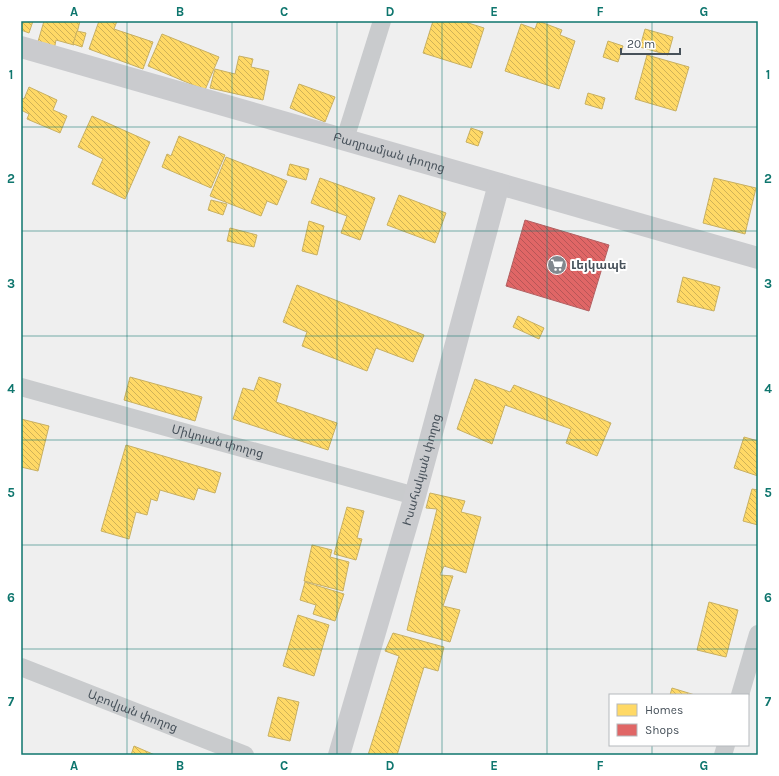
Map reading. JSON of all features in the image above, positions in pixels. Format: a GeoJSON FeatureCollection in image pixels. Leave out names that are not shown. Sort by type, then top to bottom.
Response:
{"type":"FeatureCollection","features":[{"type":"Feature","properties":{"kind":"main road","name":"Բաղրամյան փողոց"},"geometry":{"type":"LineString","coordinates":[[21,47],[758,258]]}},
{"type":"Feature","properties":{"kind":"main road","name":"Իսահակյան փողոց"},"geometry":{"type":"LineString","coordinates":[[339,755],[415,496],[499,184]]}},
{"type":"Feature","properties":{"kind":"street"},"geometry":{"type":"LineString","coordinates":[[345,140],[382,21]]}},
{"type":"Feature","properties":{"kind":"street","name":"Միկոյան փողոց"},"geometry":{"type":"LineString","coordinates":[[21,387],[415,496]]}},
{"type":"Feature","properties":{"kind":"street"},"geometry":{"type":"LineString","coordinates":[[740,694],[758,634]]}},
{"type":"Feature","properties":{"kind":"street","name":"Աբովյան փողոց"},"geometry":{"type":"LineString","coordinates":[[21,667],[245,755]]}},
{"type":"Feature","properties":{"kind":"building: Homes"},"geometry":{"type":"Polygon","coordinates":[[[21,21],[33,21],[29,33],[21,30],[21,21]]]}},
{"type":"Feature","properties":{"kind":"building: Homes"},"geometry":{"type":"Polygon","coordinates":[[[44,21],[80,21],[74,45],[56,40],[54,50],[37,45],[44,21]]]}},
{"type":"Feature","properties":{"kind":"building: Homes"},"geometry":{"type":"Polygon","coordinates":[[[99,21],[117,21],[114,29],[153,42],[143,69],[89,49],[99,21]]]}},
{"type":"Feature","properties":{"kind":"building: Homes"},"geometry":{"type":"Polygon","coordinates":[[[433,21],[462,21],[484,28],[471,68],[423,53],[433,21]]]}},
{"type":"Feature","properties":{"kind":"building: Homes"},"geometry":{"type":"Polygon","coordinates":[[[538,21],[562,30],[560,35],[575,41],[559,89],[505,71],[521,24],[535,29],[538,21]]]}},
{"type":"Feature","properties":{"kind":"building: Homes"},"geometry":{"type":"Polygon","coordinates":[[[645,29],[673,37],[668,55],[640,47],[645,29]]]}},
{"type":"Feature","properties":{"kind":"building: Homes"},"geometry":{"type":"Polygon","coordinates":[[[77,31],[86,33],[82,47],[73,44],[77,31]]]}},
{"type":"Feature","properties":{"kind":"building: Homes"},"geometry":{"type":"Polygon","coordinates":[[[162,34],[219,57],[205,90],[148,66],[162,34]]]}},
{"type":"Feature","properties":{"kind":"building: Homes"},"geometry":{"type":"Polygon","coordinates":[[[608,41],[623,46],[618,62],[603,57],[608,41]]]}},
{"type":"Feature","properties":{"kind":"building: Homes"},"geometry":{"type":"Polygon","coordinates":[[[647,55],[689,67],[676,111],[635,99],[647,55]]]}},
{"type":"Feature","properties":{"kind":"building: Homes"},"geometry":{"type":"Polygon","coordinates":[[[239,56],[253,59],[251,67],[269,71],[263,100],[210,88],[215,69],[235,74],[239,56]]]}},
{"type":"Feature","properties":{"kind":"building: Homes"},"geometry":{"type":"Polygon","coordinates":[[[299,84],[335,97],[325,122],[290,108],[299,84]]]}},
{"type":"Feature","properties":{"kind":"building: Homes"},"geometry":{"type":"Polygon","coordinates":[[[29,87],[57,100],[53,110],[67,116],[60,133],[27,119],[29,114],[21,110],[21,98],[24,99],[29,87]]]}},
{"type":"Feature","properties":{"kind":"building: Homes"},"geometry":{"type":"Polygon","coordinates":[[[588,93],[605,98],[602,109],[585,104],[588,93]]]}},
{"type":"Feature","properties":{"kind":"building: Homes"},"geometry":{"type":"Polygon","coordinates":[[[92,116],[150,142],[125,199],[92,184],[103,159],[78,147],[92,116]]]}},
{"type":"Feature","properties":{"kind":"building: Homes"},"geometry":{"type":"Polygon","coordinates":[[[471,128],[483,132],[478,146],[466,142],[471,128]]]}},
{"type":"Feature","properties":{"kind":"building: Homes"},"geometry":{"type":"Polygon","coordinates":[[[179,136],[225,155],[211,188],[162,167],[167,154],[171,156],[179,136]]]}},
{"type":"Feature","properties":{"kind":"building: Homes"},"geometry":{"type":"Polygon","coordinates":[[[226,157],[287,181],[277,205],[267,201],[261,216],[210,196],[226,157]]]}},
{"type":"Feature","properties":{"kind":"building: Homes"},"geometry":{"type":"Polygon","coordinates":[[[290,164],[309,169],[306,180],[287,175],[290,164]]]}},
{"type":"Feature","properties":{"kind":"building: Homes"},"geometry":{"type":"Polygon","coordinates":[[[320,178],[375,198],[360,240],[341,233],[347,216],[311,203],[320,178]]]}},
{"type":"Feature","properties":{"kind":"building: Homes"},"geometry":{"type":"Polygon","coordinates":[[[714,178],[756,188],[745,234],[703,223],[714,178]]]}},
{"type":"Feature","properties":{"kind":"building: Homes"},"geometry":{"type":"Polygon","coordinates":[[[399,195],[446,213],[435,243],[387,225],[399,195]]]}},
{"type":"Feature","properties":{"kind":"building: Homes"},"geometry":{"type":"Polygon","coordinates":[[[211,200],[227,204],[223,215],[208,210],[211,200]]]}},
{"type":"Feature","properties":{"kind":"building: Homes"},"geometry":{"type":"Polygon","coordinates":[[[309,221],[324,226],[317,255],[302,251],[309,221]]]}},
{"type":"Feature","properties":{"kind":"building: Homes"},"geometry":{"type":"Polygon","coordinates":[[[230,228],[257,235],[254,247],[227,241],[230,228]]]}},
{"type":"Feature","properties":{"kind":"building: Homes"},"geometry":{"type":"Polygon","coordinates":[[[683,277],[720,287],[714,311],[677,302],[683,277]]]}},
{"type":"Feature","properties":{"kind":"building: Homes"},"geometry":{"type":"Polygon","coordinates":[[[297,285],[424,335],[413,362],[376,348],[367,371],[302,346],[307,332],[283,322],[297,285]]]}},
{"type":"Feature","properties":{"kind":"building: Homes"},"geometry":{"type":"Polygon","coordinates":[[[518,316],[544,328],[539,339],[513,327],[518,316]]]}},
{"type":"Feature","properties":{"kind":"building: Homes"},"geometry":{"type":"Polygon","coordinates":[[[130,377],[202,397],[195,421],[124,400],[130,377]]]}},
{"type":"Feature","properties":{"kind":"building: Homes"},"geometry":{"type":"Polygon","coordinates":[[[259,377],[281,384],[276,402],[337,423],[328,450],[233,419],[243,388],[254,391],[259,377]]]}},
{"type":"Feature","properties":{"kind":"building: Homes"},"geometry":{"type":"Polygon","coordinates":[[[475,379],[510,392],[514,385],[611,423],[597,456],[566,443],[571,429],[505,405],[492,444],[457,429],[475,379]]]}},
{"type":"Feature","properties":{"kind":"building: Homes"},"geometry":{"type":"Polygon","coordinates":[[[21,419],[49,426],[38,471],[21,467],[21,419]]]}},
{"type":"Feature","properties":{"kind":"building: Homes"},"geometry":{"type":"Polygon","coordinates":[[[744,437],[758,441],[758,476],[734,468],[744,437]]]}},
{"type":"Feature","properties":{"kind":"building: Homes"},"geometry":{"type":"Polygon","coordinates":[[[126,445],[221,473],[215,493],[198,488],[194,500],[160,490],[157,501],[151,499],[147,515],[136,512],[129,539],[101,531],[126,445]]]}},
{"type":"Feature","properties":{"kind":"building: Homes"},"geometry":{"type":"Polygon","coordinates":[[[752,489],[758,490],[758,525],[743,521],[752,489]]]}},
{"type":"Feature","properties":{"kind":"building: Homes"},"geometry":{"type":"Polygon","coordinates":[[[430,493],[465,501],[461,512],[481,517],[466,573],[444,566],[440,575],[453,576],[443,606],[460,610],[450,642],[407,630],[437,509],[426,508],[430,493]]]}},
{"type":"Feature","properties":{"kind":"building: Homes"},"geometry":{"type":"Polygon","coordinates":[[[347,507],[364,511],[357,538],[362,539],[356,560],[334,554],[347,507]]]}},
{"type":"Feature","properties":{"kind":"building: Homes"},"geometry":{"type":"Polygon","coordinates":[[[312,545],[332,550],[330,557],[349,562],[343,591],[304,581],[312,545]]]}},
{"type":"Feature","properties":{"kind":"building: Homes"},"geometry":{"type":"Polygon","coordinates":[[[305,582],[344,594],[335,621],[313,614],[316,605],[300,600],[305,582]]]}},
{"type":"Feature","properties":{"kind":"building: Homes"},"geometry":{"type":"Polygon","coordinates":[[[709,602],[738,610],[726,657],[697,650],[709,602]]]}},
{"type":"Feature","properties":{"kind":"building: Homes"},"geometry":{"type":"Polygon","coordinates":[[[298,615],[329,625],[314,676],[283,666],[298,615]]]}},
{"type":"Feature","properties":{"kind":"building: Homes"},"geometry":{"type":"Polygon","coordinates":[[[393,633],[444,647],[438,671],[424,667],[397,755],[368,755],[399,656],[385,651],[393,633]]]}},
{"type":"Feature","properties":{"kind":"building: Homes"},"geometry":{"type":"Polygon","coordinates":[[[672,688],[692,694],[670,694],[672,688]]]}},
{"type":"Feature","properties":{"kind":"building: Homes"},"geometry":{"type":"Polygon","coordinates":[[[278,697],[299,702],[290,741],[268,736],[278,697]]]}},
{"type":"Feature","properties":{"kind":"building: Homes"},"geometry":{"type":"Polygon","coordinates":[[[134,746],[155,755],[131,755],[134,746]]]}},
{"type":"Feature","properties":{"kind":"building: Shops","name":"Լեյկապե"},"geometry":{"type":"Polygon","coordinates":[[[525,220],[609,245],[589,311],[506,286],[525,220]]]}},
{"type":"Feature","properties":{"kind":"place","name":"Լեյկապե"},"geometry":{"type":"Point","coordinates":[557,265]}}]}
